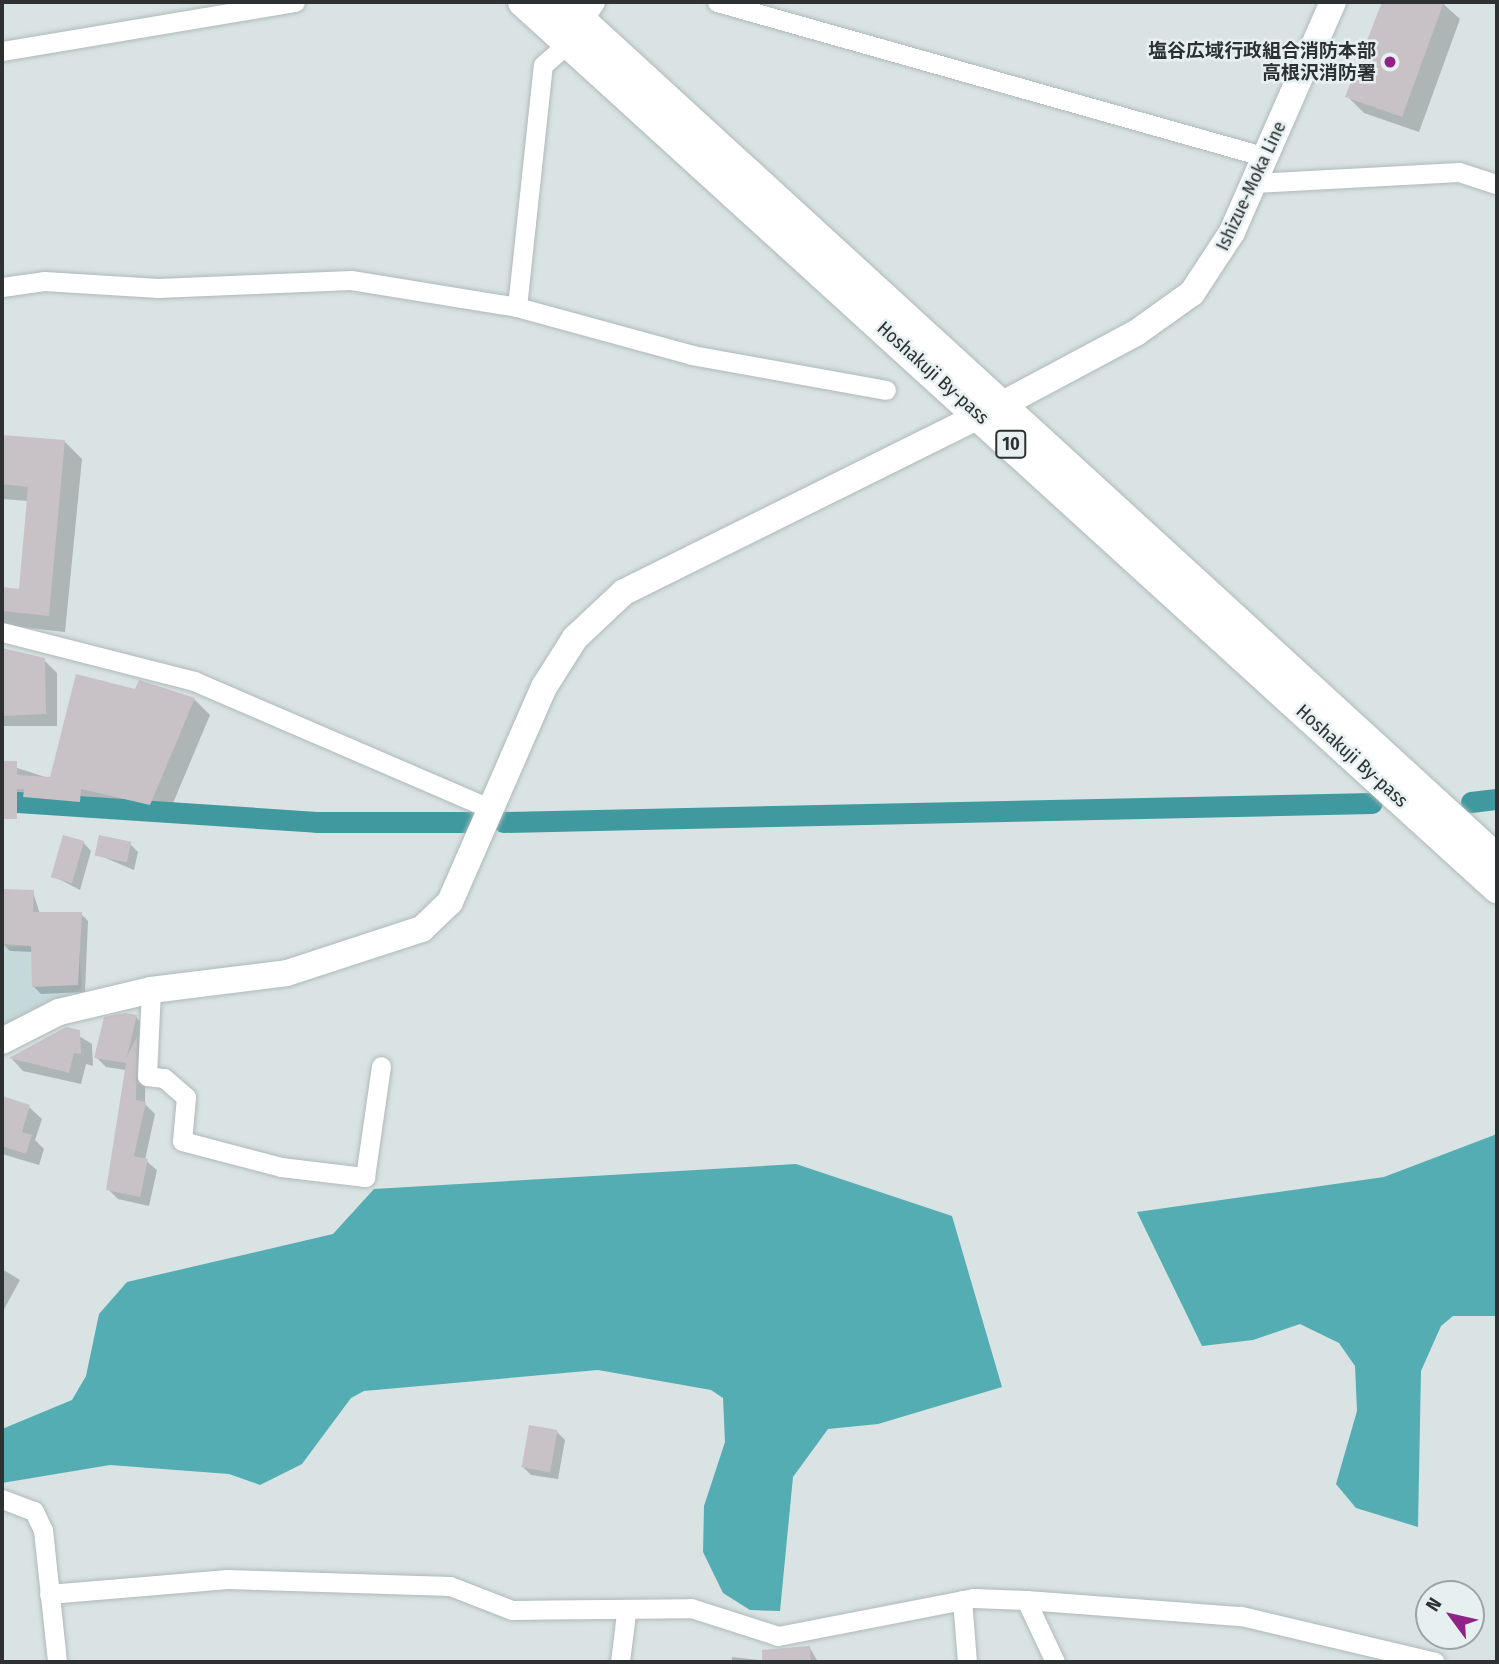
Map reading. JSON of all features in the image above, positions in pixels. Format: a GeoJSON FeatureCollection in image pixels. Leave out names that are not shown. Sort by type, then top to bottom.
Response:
{"type":"FeatureCollection","features":[{"type":"Feature","properties":{"kind":"main road","name":"Hoshakuji By-pass"},"geometry":{"type":"LineString","coordinates":[[523,2],[583,22]]}},
{"type":"Feature","properties":{"kind":"main road","name":"Hoshakuji By-pass"},"geometry":{"type":"LineString","coordinates":[[561,2],[1497,888]]}},
{"type":"Feature","properties":{"kind":"main road","name":"Hoshakuji By-pass"},"geometry":{"type":"LineString","coordinates":[[990,410],[1497,859]]}},
{"type":"Feature","properties":{"kind":"street"},"geometry":{"type":"LineString","coordinates":[[2,51],[295,2]]}},
{"type":"Feature","properties":{"kind":"street"},"geometry":{"type":"LineString","coordinates":[[717,2],[1266,157]]}},
{"type":"Feature","properties":{"kind":"street","name":"Ishizue-Moka Line"},"geometry":{"type":"LineString","coordinates":[[2,1041],[59,1012],[151,990],[287,973],[422,929],[450,902],[489,808],[556,668],[575,638],[624,592],[990,410],[1176,308],[1220,256],[1333,2]]}},
{"type":"Feature","properties":{"kind":"street"},"geometry":{"type":"LineString","coordinates":[[517,307],[543,65],[583,22]]}},
{"type":"Feature","properties":{"kind":"street"},"geometry":{"type":"LineString","coordinates":[[1254,183],[1459,172],[1497,184]]}},
{"type":"Feature","properties":{"kind":"street"},"geometry":{"type":"LineString","coordinates":[[2,287],[44,281],[158,288],[351,280],[517,307],[692,355],[886,390]]}},
{"type":"Feature","properties":{"kind":"street"},"geometry":{"type":"LineString","coordinates":[[2,632],[194,681],[489,808]]}},
{"type":"Feature","properties":{"kind":"street"},"geometry":{"type":"LineString","coordinates":[[151,990],[147,1076],[164,1078],[186,1097],[182,1141],[282,1167],[365,1177],[381,1066]]}},
{"type":"Feature","properties":{"kind":"street"},"geometry":{"type":"LineString","coordinates":[[2,1499],[34,1511],[43,1530],[57,1662]]}},
{"type":"Feature","properties":{"kind":"street"},"geometry":{"type":"LineString","coordinates":[[49,1594],[227,1579],[436,1585],[512,1609],[626,1613],[691,1608],[778,1636],[962,1600],[1026,1601],[1241,1616],[1434,1662]]}},
{"type":"Feature","properties":{"kind":"street"},"geometry":{"type":"LineString","coordinates":[[962,1600],[967,1662]]}},
{"type":"Feature","properties":{"kind":"street"},"geometry":{"type":"LineString","coordinates":[[1026,1601],[1055,1662]]}},
{"type":"Feature","properties":{"kind":"street"},"geometry":{"type":"LineString","coordinates":[[620,1662],[626,1613]]}},
{"type":"Feature","properties":{"kind":"shaded area"},"geometry":{"type":"Polygon","coordinates":[[[79,944],[82,995],[2,1031],[2,947],[79,944]]]}},
{"type":"Feature","properties":{"kind":"shaded area"},"geometry":{"type":"Polygon","coordinates":[[[1497,1134],[1497,1316],[1453,1316],[1441,1326],[1421,1371],[1418,1527],[1356,1508],[1336,1484],[1357,1411],[1355,1366],[1339,1343],[1300,1324],[1253,1340],[1202,1346],[1137,1212],[1384,1177],[1497,1134]]]}},
{"type":"Feature","properties":{"kind":"shaded area"},"geometry":{"type":"Polygon","coordinates":[[[796,1164],[952,1216],[1002,1387],[878,1424],[828,1429],[793,1477],[780,1611],[750,1610],[723,1593],[703,1552],[704,1506],[725,1442],[723,1398],[711,1390],[598,1370],[364,1391],[351,1398],[302,1464],[260,1485],[229,1474],[110,1465],[2,1483],[2,1429],[72,1400],[86,1376],[99,1314],[127,1282],[333,1234],[374,1189],[796,1164]]]}},
{"type":"Feature","properties":{"kind":"building","name":"塩谷広域行政組合消防本部 高根沢消防署"},"geometry":{"type":"Polygon","coordinates":[[[1382,2],[1444,2],[1402,117],[1345,97],[1382,2]]]}},
{"type":"Feature","properties":{"kind":"building"},"geometry":{"type":"Polygon","coordinates":[[[2,435],[65,440],[49,616],[2,611],[2,587],[19,589],[28,487],[2,484],[2,435]]]}},
{"type":"Feature","properties":{"kind":"building"},"geometry":{"type":"Polygon","coordinates":[[[2,648],[45,658],[46,714],[2,716],[2,648]]]}},
{"type":"Feature","properties":{"kind":"building"},"geometry":{"type":"Polygon","coordinates":[[[76,674],[135,689],[139,680],[195,698],[150,805],[81,789],[80,802],[23,797],[24,789],[17,789],[17,819],[2,819],[2,761],[17,761],[17,775],[50,777],[76,674]]]}},
{"type":"Feature","properties":{"kind":"building"},"geometry":{"type":"Polygon","coordinates":[[[63,835],[84,841],[72,883],[51,877],[63,835]]]}},
{"type":"Feature","properties":{"kind":"building"},"geometry":{"type":"Polygon","coordinates":[[[99,835],[131,842],[127,862],[95,856],[99,835]]]}},
{"type":"Feature","properties":{"kind":"building"},"geometry":{"type":"Polygon","coordinates":[[[2,889],[34,890],[33,912],[82,912],[78,985],[32,987],[31,946],[2,944],[2,889]]]}},
{"type":"Feature","properties":{"kind":"building"},"geometry":{"type":"Polygon","coordinates":[[[125,1013],[137,1015],[127,1056],[137,1037],[136,1100],[146,1102],[134,1156],[148,1159],[140,1197],[106,1190],[126,1063],[94,1058],[104,1017],[125,1013]]]}},
{"type":"Feature","properties":{"kind":"building"},"geometry":{"type":"Polygon","coordinates":[[[66,1027],[80,1030],[81,1054],[74,1053],[69,1073],[9,1058],[66,1027]]]}},
{"type":"Feature","properties":{"kind":"building"},"geometry":{"type":"Polygon","coordinates":[[[2,1096],[30,1105],[22,1132],[32,1135],[26,1154],[2,1146],[2,1096]]]}},
{"type":"Feature","properties":{"kind":"building"},"geometry":{"type":"Polygon","coordinates":[[[529,1425],[558,1430],[550,1472],[522,1467],[529,1425]]]}},
{"type":"Feature","properties":{"kind":"building"},"geometry":{"type":"Polygon","coordinates":[[[810,1646],[811,1662],[762,1662],[762,1650],[810,1646]]]}},
{"type":"Feature","properties":{"kind":"waterway"},"geometry":{"type":"LineString","coordinates":[[1471,802],[1497,799]]}},
{"type":"Feature","properties":{"kind":"waterway"},"geometry":{"type":"LineString","coordinates":[[2,801],[316,822],[471,822]]}},
{"type":"Feature","properties":{"kind":"waterway"},"geometry":{"type":"LineString","coordinates":[[503,822],[1372,803]]}},
{"type":"Feature","properties":{"kind":"place","name":"塩谷広域行政組合消防本部 高根沢消防署"},"geometry":{"type":"Point","coordinates":[1390,62]}}]}
